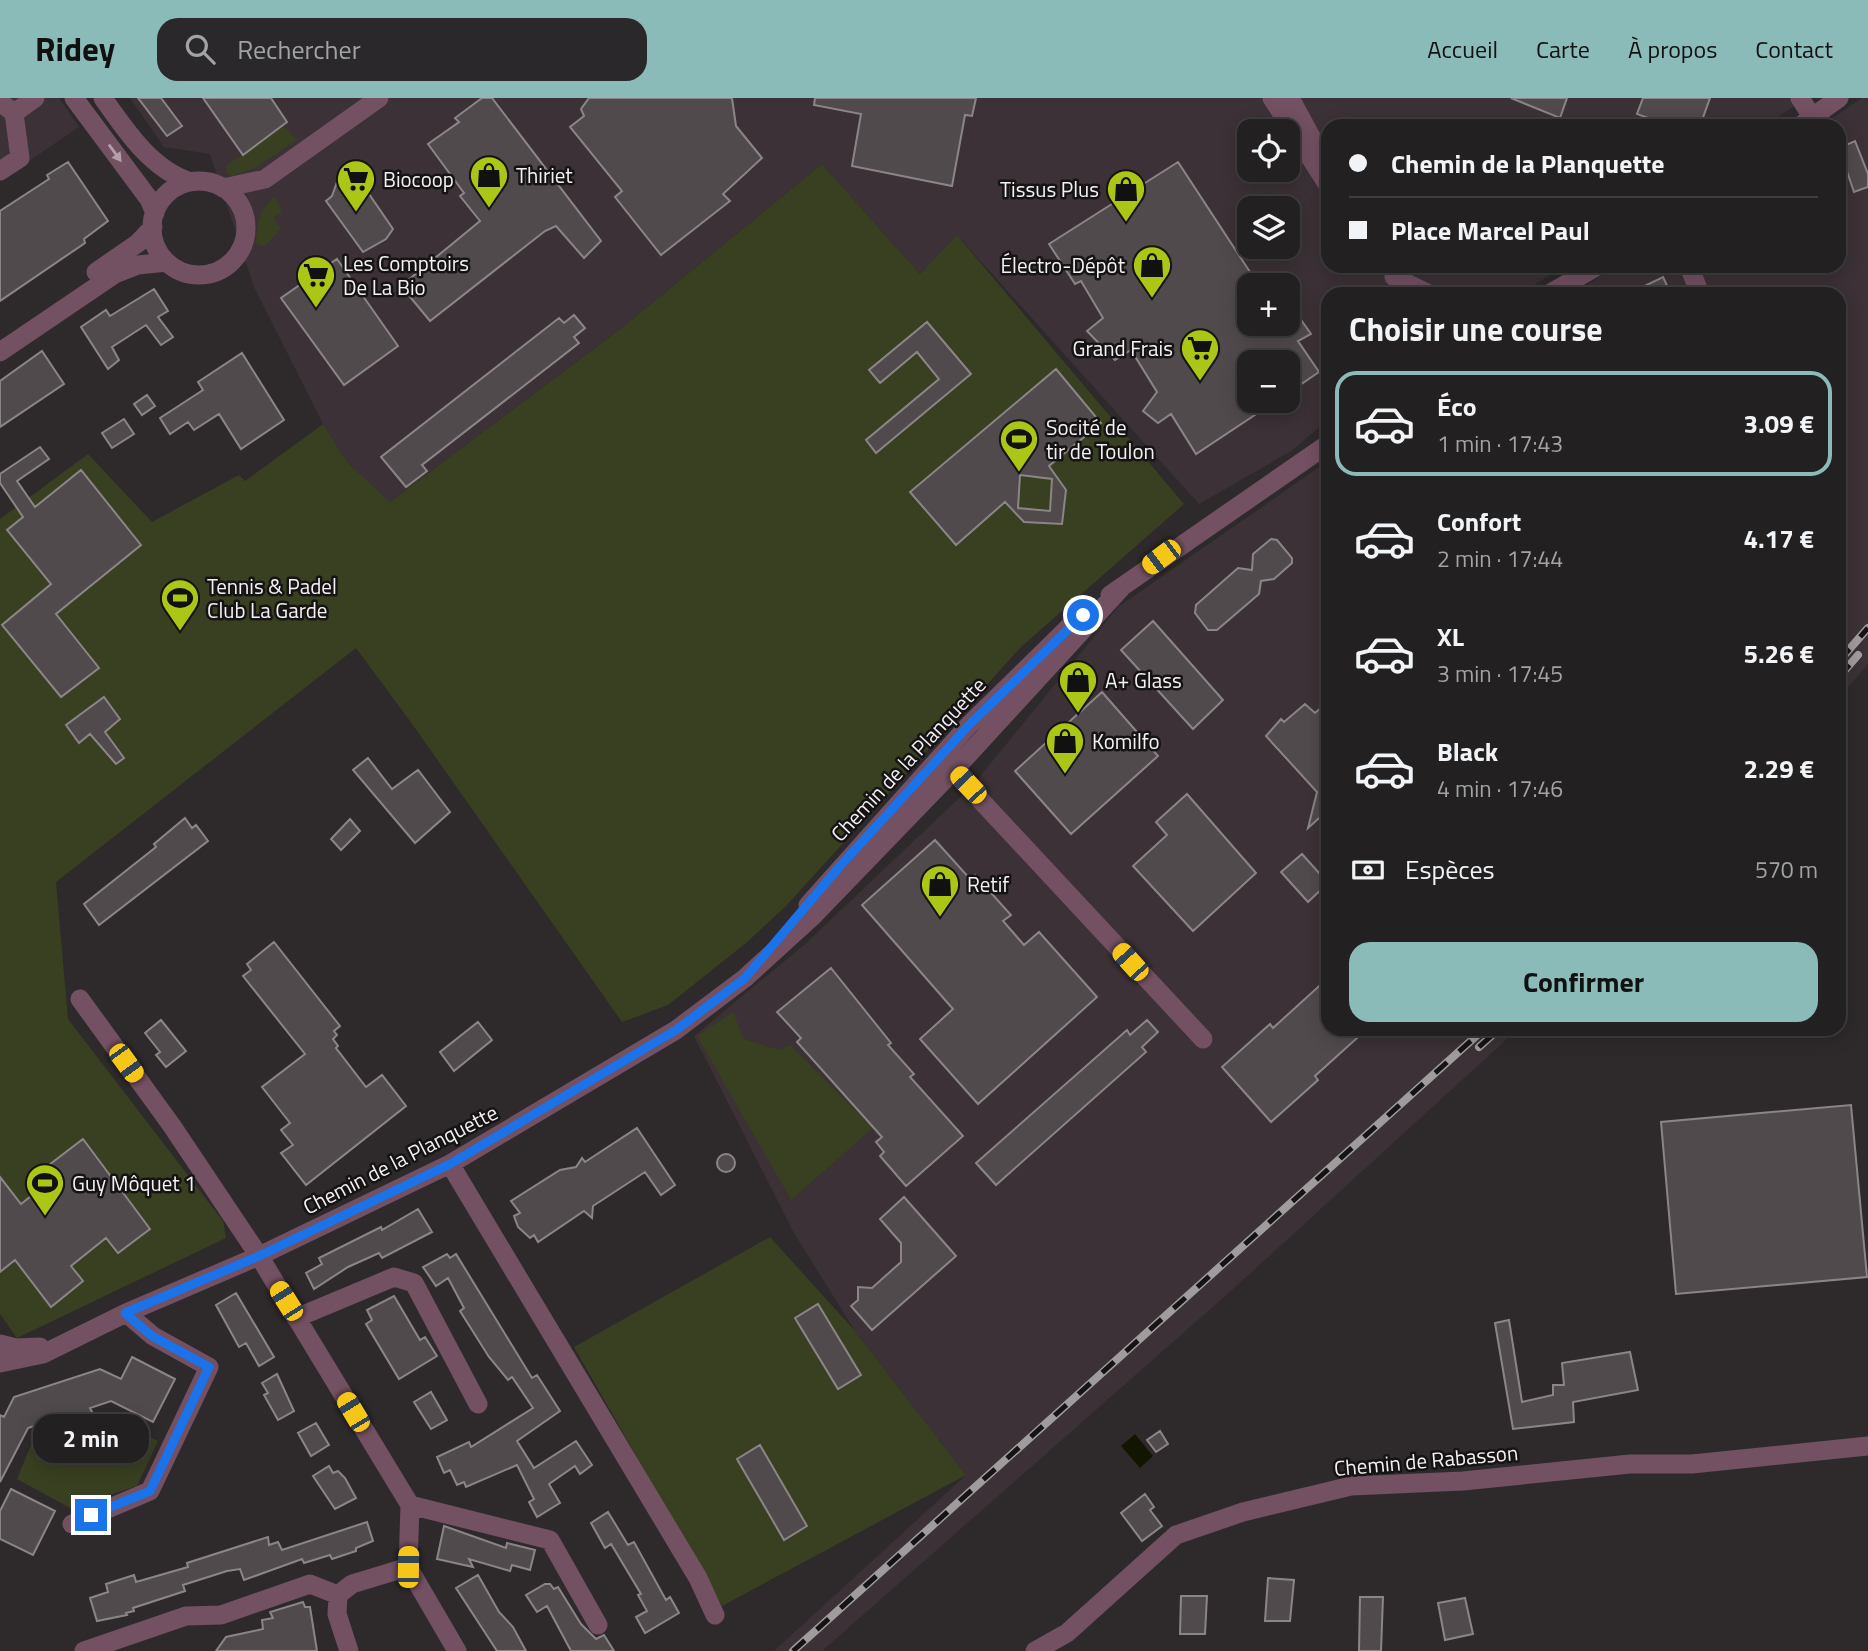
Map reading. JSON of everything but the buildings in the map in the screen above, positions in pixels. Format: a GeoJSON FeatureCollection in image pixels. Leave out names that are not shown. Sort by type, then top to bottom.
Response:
{"type":"FeatureCollection","features":[{"type":"Feature","properties":{"kind":"street"},"geometry":{"type":"LineString","coordinates":[[0,171],[20,158],[7,107],[34,98]]}},
{"type":"Feature","properties":{"kind":"street"},"geometry":{"type":"LineString","coordinates":[[75,98],[149,199],[156,246],[167,262]]}},
{"type":"Feature","properties":{"kind":"street"},"geometry":{"type":"LineString","coordinates":[[103,98],[155,162],[176,177],[191,182],[213,183],[223,188],[238,201],[246,220]]}},
{"type":"Feature","properties":{"kind":"street"},"geometry":{"type":"LineString","coordinates":[[0,352],[115,274],[146,262],[167,262],[190,274],[203,275],[224,268],[242,247],[246,220],[255,194],[265,179],[379,98]]}},
{"type":"Feature","properties":{"kind":"street"},"geometry":{"type":"LineString","coordinates":[[1272,98],[1321,174]]}},
{"type":"Feature","properties":{"kind":"street"},"geometry":{"type":"LineString","coordinates":[[1290,98],[1321,155]]}},
{"type":"Feature","properties":{"kind":"street"},"geometry":{"type":"LineString","coordinates":[[1800,98],[1805,119]]}},
{"type":"Feature","properties":{"kind":"street"},"geometry":{"type":"LineString","coordinates":[[1809,119],[1839,98]]}},
{"type":"Feature","properties":{"kind":"street"},"geometry":{"type":"LineString","coordinates":[[223,188],[265,179]]}},
{"type":"Feature","properties":{"kind":"street"},"geometry":{"type":"LineString","coordinates":[[0,337],[145,237],[169,192],[191,182]]}},
{"type":"Feature","properties":{"kind":"street"},"geometry":{"type":"LineString","coordinates":[[1392,273],[1417,287]]}},
{"type":"Feature","properties":{"kind":"street"},"geometry":{"type":"LineString","coordinates":[[1561,287],[1586,273]]}},
{"type":"Feature","properties":{"kind":"street"},"geometry":{"type":"LineString","coordinates":[[1571,287],[1588,273]]}},
{"type":"Feature","properties":{"kind":"street","name":"Chemin de la Planquette"},"geometry":{"type":"LineString","coordinates":[[0,1363],[31,1358],[125,1313],[259,1256],[450,1164],[676,1030],[745,978],[813,916],[1033,660],[1095,605],[1321,449]]}},
{"type":"Feature","properties":{"kind":"street"},"geometry":{"type":"LineString","coordinates":[[947,763],[1203,1039]]}},
{"type":"Feature","properties":{"kind":"street"},"geometry":{"type":"LineString","coordinates":[[80,999],[172,1126],[259,1256],[410,1505],[408,1567],[457,1651]]}},
{"type":"Feature","properties":{"kind":"street"},"geometry":{"type":"LineString","coordinates":[[450,1164],[698,1578],[715,1615]]}},
{"type":"Feature","properties":{"kind":"street"},"geometry":{"type":"LineString","coordinates":[[296,1318],[394,1277],[414,1283],[478,1404]]}},
{"type":"Feature","properties":{"kind":"street"},"geometry":{"type":"LineString","coordinates":[[72,1524],[150,1491],[209,1367],[152,1336],[125,1313]]}},
{"type":"Feature","properties":{"kind":"street","name":"Chemin de la Planquette"},"geometry":{"type":"LineString","coordinates":[[0,1344],[16,1348],[55,1345]]}},
{"type":"Feature","properties":{"kind":"street","name":"Chemin de Rabasson"},"geometry":{"type":"LineString","coordinates":[[1035,1651],[1067,1633],[1176,1535],[1243,1511],[1351,1486],[1463,1481],[1630,1464],[1692,1464],[1868,1446]]}},
{"type":"Feature","properties":{"kind":"street"},"geometry":{"type":"LineString","coordinates":[[410,1505],[550,1541],[598,1625]]}},
{"type":"Feature","properties":{"kind":"street"},"geometry":{"type":"LineString","coordinates":[[349,1651],[337,1614],[338,1595],[352,1584],[408,1567]]}},
{"type":"Feature","properties":{"kind":"street"},"geometry":{"type":"LineString","coordinates":[[84,1651],[186,1616],[222,1615],[310,1584],[338,1595]]}},
{"type":"Feature","properties":{"kind":"shaded area"},"geometry":{"type":"Polygon","coordinates":[[[0,98],[59,98],[79,127],[0,181],[0,98]]]}},
{"type":"Feature","properties":{"kind":"shaded area"},"geometry":{"type":"Polygon","coordinates":[[[130,98],[1807,98],[1775,119],[1321,119],[1321,273],[1553,273],[1531,287],[1321,287],[1321,426],[1291,451],[1199,504],[957,235],[920,274],[822,164],[619,330],[389,503],[349,464],[323,424],[254,287],[210,154],[164,147],[130,98]]]}},
{"type":"Feature","properties":{"kind":"shaded area"},"geometry":{"type":"Polygon","coordinates":[[[1862,98],[1868,98],[1868,664],[1846,690],[1846,287],[1584,287],[1605,273],[1846,273],[1846,119],[1831,119],[1862,98]]]}},
{"type":"Feature","properties":{"kind":"shaded area"},"geometry":{"type":"Polygon","coordinates":[[[1321,466],[1321,1036],[1510,1036],[1232,1290],[822,1651],[774,1651],[966,1475],[855,1331],[794,1233],[694,1036],[804,945],[973,785],[1118,607],[1321,466]]]}},
{"type":"Feature","properties":{"kind":"shaded area"},"geometry":{"type":"Polygon","coordinates":[[[1135,1434],[1153,1456],[1140,1468],[1121,1446],[1135,1434]]]}},
{"type":"Feature","properties":{"kind":"green space"},"geometry":{"type":"Polygon","coordinates":[[[283,125],[297,140],[257,167],[232,176],[226,173],[227,165],[283,125]]]}},
{"type":"Feature","properties":{"kind":"green space"},"geometry":{"type":"Polygon","coordinates":[[[822,164],[920,274],[957,235],[1184,504],[1021,647],[786,906],[746,943],[668,1005],[622,1022],[356,648],[56,882],[68,1019],[223,1221],[226,1238],[17,1338],[0,1314],[0,519],[88,454],[152,522],[239,475],[245,481],[323,424],[349,464],[390,502],[619,330],[822,164]]]}},
{"type":"Feature","properties":{"kind":"green space"},"geometry":{"type":"Polygon","coordinates":[[[275,196],[282,212],[274,218],[281,229],[264,247],[256,243],[258,223],[265,206],[275,196]]]}},
{"type":"Feature","properties":{"kind":"green space"},"geometry":{"type":"Polygon","coordinates":[[[733,1012],[744,1039],[779,1050],[790,1045],[873,1128],[791,1200],[697,1036],[733,1012]]]}},
{"type":"Feature","properties":{"kind":"green space"},"geometry":{"type":"Polygon","coordinates":[[[770,1237],[855,1331],[966,1475],[722,1606],[574,1347],[770,1237]]]}},
{"type":"Feature","properties":{"kind":"green space"},"geometry":{"type":"Polygon","coordinates":[[[109,1417],[158,1441],[137,1486],[70,1508],[17,1479],[33,1440],[109,1417]]]}},
{"type":"Feature","properties":{"kind":"railway"},"geometry":{"type":"LineString","coordinates":[[1846,653],[1868,628]]}},
{"type":"Feature","properties":{"kind":"railway"},"geometry":{"type":"LineString","coordinates":[[1846,669],[1858,655]]}},
{"type":"Feature","properties":{"kind":"railway"},"geometry":{"type":"LineString","coordinates":[[793,1651],[1476,1036]]}},
{"type":"Feature","properties":{"kind":"railway"},"geometry":{"type":"LineString","coordinates":[[1479,1047],[1491,1036]]}},
{"type":"Feature","properties":{"kind":"place","name":"Thiriet"},"geometry":{"type":"Point","coordinates":[489,209]}},
{"type":"Feature","properties":{"kind":"place","name":"Biocoop"},"geometry":{"type":"Point","coordinates":[356,213]}},
{"type":"Feature","properties":{"kind":"place","name":"Tissus Plus"},"geometry":{"type":"Point","coordinates":[1126,223]}},
{"type":"Feature","properties":{"kind":"place","name":"Électro-Dépôt"},"geometry":{"type":"Point","coordinates":[1152,299]}},
{"type":"Feature","properties":{"kind":"place","name":"Les Comptoirs De La Bio"},"geometry":{"type":"Point","coordinates":[316,309]}},
{"type":"Feature","properties":{"kind":"place","name":"Grand Frais"},"geometry":{"type":"Point","coordinates":[1200,382]}},
{"type":"Feature","properties":{"kind":"place","name":"Socité de tir de Toulon"},"geometry":{"type":"Point","coordinates":[1019,473]}},
{"type":"Feature","properties":{"kind":"place","name":"Tennis & Padel Club La Garde"},"geometry":{"type":"Point","coordinates":[180,632]}},
{"type":"Feature","properties":{"kind":"place","name":"A+ Glass"},"geometry":{"type":"Point","coordinates":[1078,714]}},
{"type":"Feature","properties":{"kind":"place","name":"Komilfo"},"geometry":{"type":"Point","coordinates":[1065,775]}},
{"type":"Feature","properties":{"kind":"place","name":"Retif"},"geometry":{"type":"Point","coordinates":[940,918]}},
{"type":"Feature","properties":{"kind":"place","name":"Guy Môquet 1"},"geometry":{"type":"Point","coordinates":[45,1217]}},
{"type":"Feature","properties":{"kind":"route"},"geometry":{"type":"LineString","coordinates":[[91,1515],[150,1491],[209,1367],[152,1336],[125,1313],[259,1256],[450,1164],[676,1030],[745,978],[840,866],[969,725],[1033,660],[1083,615]]}}]}
